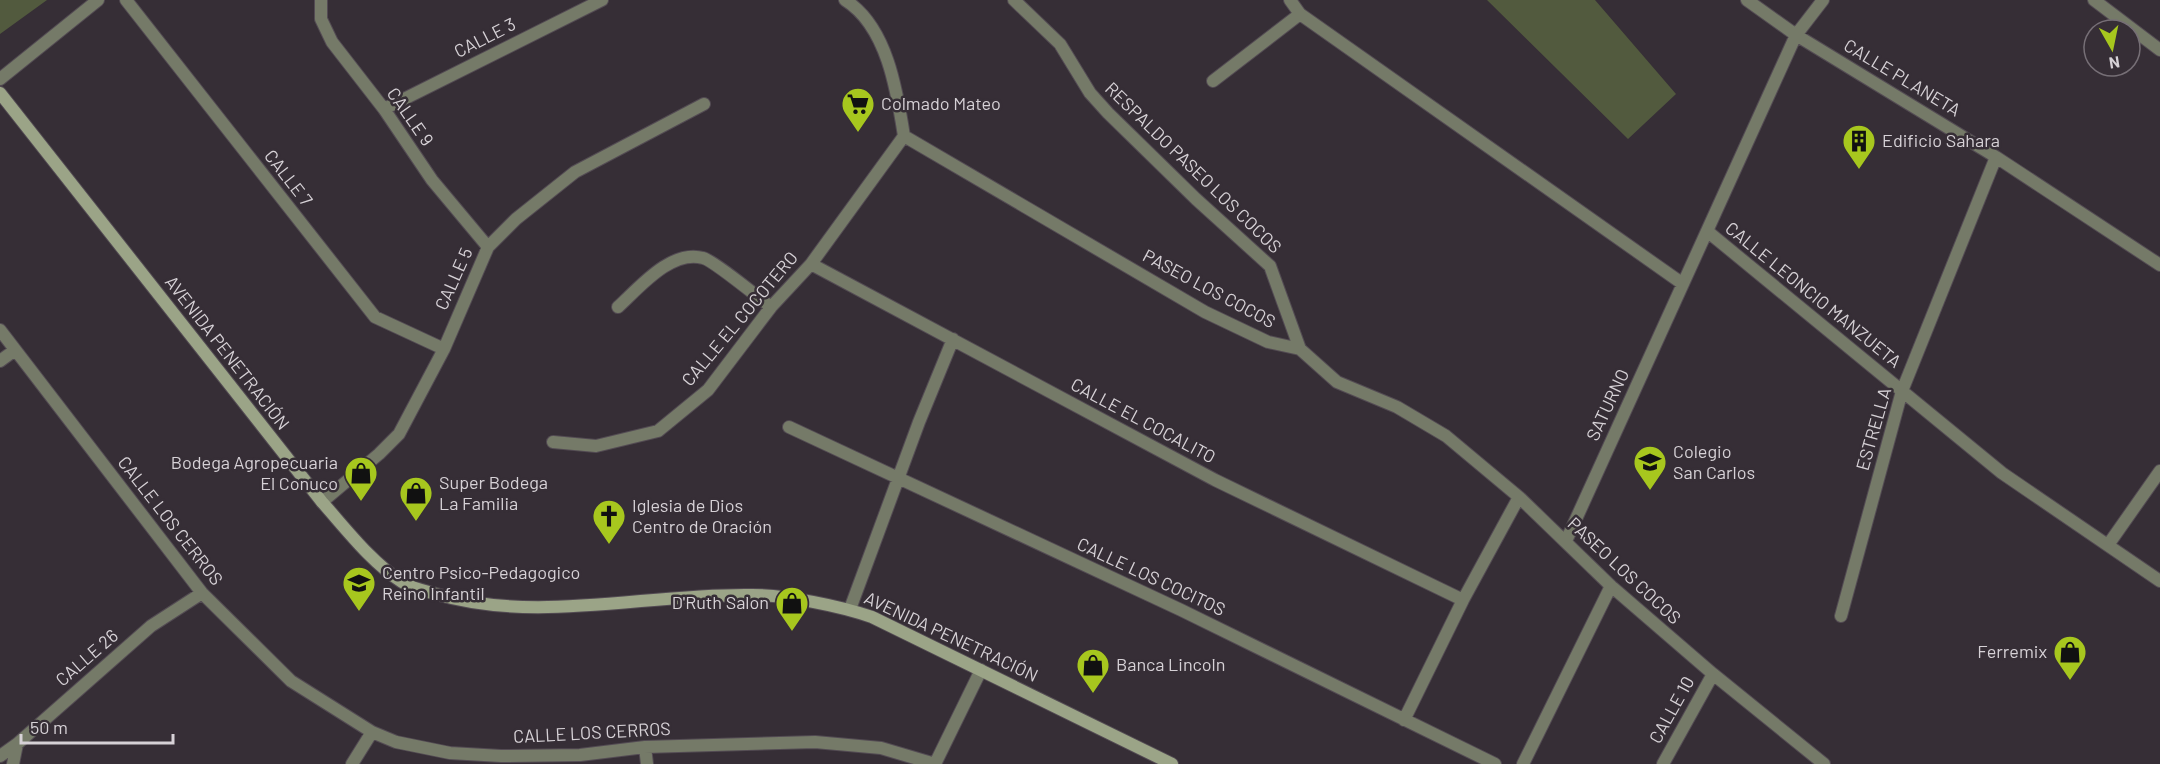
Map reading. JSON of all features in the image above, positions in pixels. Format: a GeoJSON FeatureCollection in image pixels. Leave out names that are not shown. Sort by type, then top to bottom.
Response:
{"type":"FeatureCollection","features":[{"type":"Feature","properties":{"kind":"street"},"geometry":{"type":"LineString","coordinates":[[0,79],[98,0]]}},
{"type":"Feature","properties":{"kind":"street","name":"CALLE 7"},"geometry":{"type":"LineString","coordinates":[[126,0],[375,317],[444,349]]}},
{"type":"Feature","properties":{"kind":"street","name":"CALLE 9"},"geometry":{"type":"LineString","coordinates":[[321,0],[321,19],[333,42],[384,109],[432,180],[488,247]]}},
{"type":"Feature","properties":{"kind":"street","name":"CALLE 3"},"geometry":{"type":"LineString","coordinates":[[384,109],[602,0]]}},
{"type":"Feature","properties":{"kind":"street"},"geometry":{"type":"LineString","coordinates":[[845,0],[861,4],[877,38],[891,73],[904,136]]}},
{"type":"Feature","properties":{"kind":"street","name":"RESPALDO PASEO LOS COCOS"},"geometry":{"type":"LineString","coordinates":[[1014,0],[1060,44],[1090,93],[1107,113],[1270,266],[1300,349]]}},
{"type":"Feature","properties":{"kind":"street"},"geometry":{"type":"LineString","coordinates":[[1290,0],[1300,14],[1683,284]]}},
{"type":"Feature","properties":{"kind":"street","name":"CALLE PLANETA"},"geometry":{"type":"LineString","coordinates":[[1747,0],[1796,35],[1996,157],[2160,264]]}},
{"type":"Feature","properties":{"kind":"street"},"geometry":{"type":"LineString","coordinates":[[1707,231],[1796,35],[1823,0]]}},
{"type":"Feature","properties":{"kind":"street"},"geometry":{"type":"LineString","coordinates":[[2094,0],[2158,46]]}},
{"type":"Feature","properties":{"kind":"street"},"geometry":{"type":"LineString","coordinates":[[1213,81],[1300,14]]}},
{"type":"Feature","properties":{"kind":"street","name":"AVENIDA PENETRACIÓN"},"geometry":{"type":"LineString","coordinates":[[0,93],[322,502],[357,543],[402,583],[459,601],[529,609],[668,597],[754,595],[850,609],[872,617],[1172,764]]}},
{"type":"Feature","properties":{"kind":"street","name":"CALLE 5"},"geometry":{"type":"LineString","coordinates":[[322,502],[380,454],[399,434],[444,349],[488,247],[516,219],[575,172],[704,104]]}},
{"type":"Feature","properties":{"kind":"street","name":"PASEO LOS COCOS"},"geometry":{"type":"LineString","coordinates":[[904,136],[1204,312],[1268,342],[1300,349],[1337,382],[1397,407],[1446,436],[1519,497],[1611,586],[1713,674],[1824,764]]}},
{"type":"Feature","properties":{"kind":"street","name":"CALLE EL COCOTERO"},"geometry":{"type":"LineString","coordinates":[[553,442],[596,446],[658,431],[708,390],[771,307],[811,264],[904,136]]}},
{"type":"Feature","properties":{"kind":"street","name":"ESTRELLA"},"geometry":{"type":"LineString","coordinates":[[1841,616],[1902,391],[1996,157]]}},
{"type":"Feature","properties":{"kind":"street","name":"CALLE LEONCIO MANZUETA"},"geometry":{"type":"LineString","coordinates":[[1683,284],[1707,231],[2002,473],[2160,581]]}},
{"type":"Feature","properties":{"kind":"street"},"geometry":{"type":"LineString","coordinates":[[618,307],[654,274],[680,259],[704,258],[771,307]]}},
{"type":"Feature","properties":{"kind":"street","name":"CALLE EL COCALITO"},"geometry":{"type":"LineString","coordinates":[[811,264],[1215,480],[1463,600]]}},
{"type":"Feature","properties":{"kind":"street","name":"SATURNO"},"geometry":{"type":"LineString","coordinates":[[1566,541],[1683,284]]}},
{"type":"Feature","properties":{"kind":"street","name":"CALLE LOS CERROS"},"geometry":{"type":"LineString","coordinates":[[0,330],[202,593],[291,681],[372,732],[396,742],[450,753],[501,756],[580,755],[645,747],[815,742],[881,748],[935,764]]}},
{"type":"Feature","properties":{"kind":"street"},"geometry":{"type":"LineString","coordinates":[[850,609],[900,479],[919,422],[953,339]]}},
{"type":"Feature","properties":{"kind":"street"},"geometry":{"type":"LineString","coordinates":[[0,361],[15,350]]}},
{"type":"Feature","properties":{"kind":"street","name":"CALLE LOS COCITOS"},"geometry":{"type":"LineString","coordinates":[[789,427],[1181,610],[1495,764]]}},
{"type":"Feature","properties":{"kind":"street"},"geometry":{"type":"LineString","coordinates":[[2108,545],[2160,471]]}},
{"type":"Feature","properties":{"kind":"street"},"geometry":{"type":"LineString","coordinates":[[1404,720],[1463,600],[1519,497]]}},
{"type":"Feature","properties":{"kind":"street"},"geometry":{"type":"LineString","coordinates":[[1523,764],[1611,586]]}},
{"type":"Feature","properties":{"kind":"street","name":"CALLE 26"},"geometry":{"type":"LineString","coordinates":[[0,756],[17,744],[151,626],[202,593]]}},
{"type":"Feature","properties":{"kind":"street"},"geometry":{"type":"LineString","coordinates":[[935,764],[981,670]]}},
{"type":"Feature","properties":{"kind":"street","name":"CALLE 10"},"geometry":{"type":"LineString","coordinates":[[1663,764],[1713,674]]}},
{"type":"Feature","properties":{"kind":"street"},"geometry":{"type":"LineString","coordinates":[[352,764],[372,732]]}},
{"type":"Feature","properties":{"kind":"street"},"geometry":{"type":"LineString","coordinates":[[13,764],[17,744]]}},
{"type":"Feature","properties":{"kind":"street"},"geometry":{"type":"LineString","coordinates":[[645,747],[647,764]]}},
{"type":"Feature","properties":{"kind":"green space"},"geometry":{"type":"Polygon","coordinates":[[[0,0],[47,0],[0,34],[0,0]]]}},
{"type":"Feature","properties":{"kind":"green space"},"geometry":{"type":"Polygon","coordinates":[[[1487,0],[1595,0],[1676,94],[1628,139],[1487,0]]]}},
{"type":"Feature","properties":{"kind":"place","name":"Colmado Mateo"},"geometry":{"type":"Point","coordinates":[858,133]}},
{"type":"Feature","properties":{"kind":"place","name":"Edificio Sahara"},"geometry":{"type":"Point","coordinates":[1859,170]}},
{"type":"Feature","properties":{"kind":"place","name":"Colegio San Carlos"},"geometry":{"type":"Point","coordinates":[1650,491]}},
{"type":"Feature","properties":{"kind":"place","name":"Bodega Agropecuaria El Conuco"},"geometry":{"type":"Point","coordinates":[361,502]}},
{"type":"Feature","properties":{"kind":"place","name":"Super Bodega La Familia"},"geometry":{"type":"Point","coordinates":[416,522]}},
{"type":"Feature","properties":{"kind":"place","name":"Iglesia de Dios Centro de Oración"},"geometry":{"type":"Point","coordinates":[609,545]}},
{"type":"Feature","properties":{"kind":"place","name":"Centro Psico-Pedagogico Reino Infantil"},"geometry":{"type":"Point","coordinates":[359,612]}},
{"type":"Feature","properties":{"kind":"place","name":"D'Ruth Salon"},"geometry":{"type":"Point","coordinates":[792,632]}},
{"type":"Feature","properties":{"kind":"place","name":"Ferremix"},"geometry":{"type":"Point","coordinates":[2070,681]}},
{"type":"Feature","properties":{"kind":"place","name":"Banca Lincoln"},"geometry":{"type":"Point","coordinates":[1093,694]}}]}
